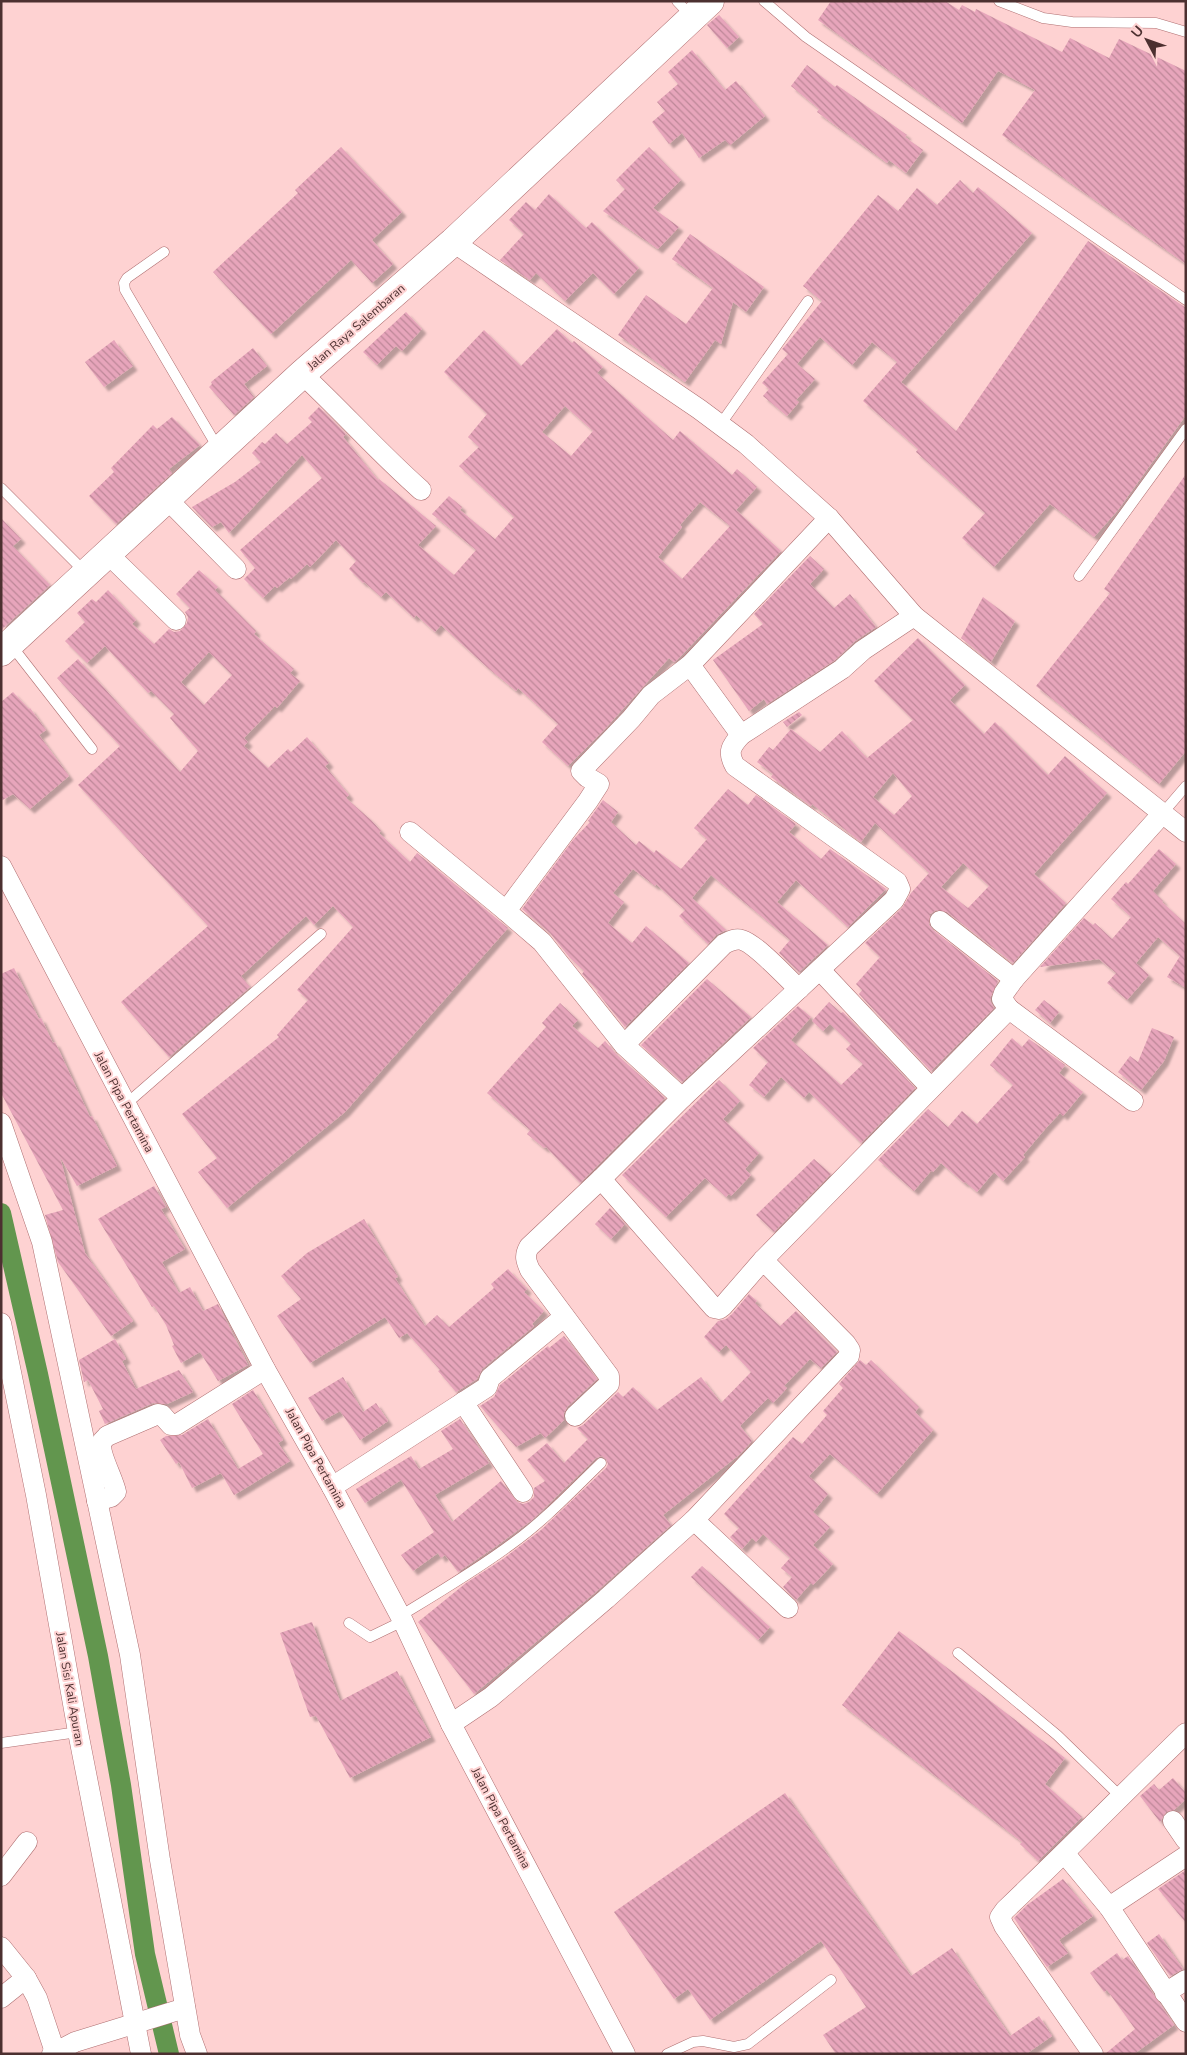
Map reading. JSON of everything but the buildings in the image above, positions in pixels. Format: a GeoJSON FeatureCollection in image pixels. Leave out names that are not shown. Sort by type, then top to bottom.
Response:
{"type":"FeatureCollection","features":[{"type":"Feature","properties":{"kind":"main road","name":"Jalan Raya Salembaran"},"geometry":{"type":"LineString","coordinates":[[6,648],[302,374],[452,242],[693,7]]}},
{"type":"Feature","properties":{"kind":"street"},"geometry":{"type":"LineString","coordinates":[[452,242],[699,409],[746,444],[829,518],[914,616],[1186,832]]}},
{"type":"Feature","properties":{"kind":"street"},"geometry":{"type":"LineString","coordinates":[[302,374],[339,408],[399,471],[421,490]]}},
{"type":"Feature","properties":{"kind":"street"},"geometry":{"type":"LineString","coordinates":[[167,499],[236,569]]}},
{"type":"Feature","properties":{"kind":"street"},"geometry":{"type":"LineString","coordinates":[[506,910],[599,784],[581,771],[631,719],[651,695],[690,665],[829,518]]}},
{"type":"Feature","properties":{"kind":"street"},"geometry":{"type":"LineString","coordinates":[[107,553],[176,620]]}},
{"type":"Feature","properties":{"kind":"street"},"geometry":{"type":"LineString","coordinates":[[575,1416],[609,1384],[610,1379],[530,1270],[526,1260],[526,1253],[529,1247],[601,1179],[682,1098],[894,900],[900,889],[897,882],[735,766],[729,756],[731,746],[741,736],[842,669],[863,650],[914,616]]}},
{"type":"Feature","properties":{"kind":"street"},"geometry":{"type":"LineString","coordinates":[[690,665],[741,736]]}},
{"type":"Feature","properties":{"kind":"street"},"geometry":{"type":"LineString","coordinates":[[1133,1101],[1009,1009],[1002,999],[1014,979],[1162,814]]}},
{"type":"Feature","properties":{"kind":"street"},"geometry":{"type":"LineString","coordinates":[[410,832],[506,910],[542,942],[624,1045],[682,1098]]}},
{"type":"Feature","properties":{"kind":"street","name":"Jalan Pipa Pertamina"},"geometry":{"type":"LineString","coordinates":[[1,866],[265,1369],[332,1486],[401,1618],[451,1724],[625,2054]]}},
{"type":"Feature","properties":{"kind":"street"},"geometry":{"type":"LineString","coordinates":[[940,921],[1014,979]]}},
{"type":"Feature","properties":{"kind":"street"},"geometry":{"type":"LineString","coordinates":[[624,1045],[724,944],[734,939],[744,940],[754,947],[799,989]]}},
{"type":"Feature","properties":{"kind":"street"},"geometry":{"type":"LineString","coordinates":[[820,970],[931,1088]]}},
{"type":"Feature","properties":{"kind":"street"},"geometry":{"type":"LineString","coordinates":[[601,1179],[714,1308],[719,1308],[723,1306],[763,1260],[1009,1009]]}},
{"type":"Feature","properties":{"kind":"street"},"geometry":{"type":"LineString","coordinates":[[1,1123],[42,1242],[130,1655],[183,2009],[197,2054]]}},
{"type":"Feature","properties":{"kind":"street"},"geometry":{"type":"LineString","coordinates":[[451,1724],[491,1697],[606,1599],[694,1520],[849,1356],[850,1350],[846,1344],[763,1260]]}},
{"type":"Feature","properties":{"kind":"street"},"geometry":{"type":"LineString","coordinates":[[332,1486],[487,1387],[490,1378],[564,1317]]}},
{"type":"Feature","properties":{"kind":"street","name":"Jalan Sisi Kali Apuran"},"geometry":{"type":"LineString","coordinates":[[1,1324],[36,1495],[78,1732],[138,2022],[136,2037],[141,2054]]}},
{"type":"Feature","properties":{"kind":"street"},"geometry":{"type":"LineString","coordinates":[[97,1501],[111,1497],[116,1492],[115,1484],[100,1449],[101,1442],[108,1436],[158,1414],[162,1415],[171,1425],[176,1425],[265,1369]]}},
{"type":"Feature","properties":{"kind":"street"},"geometry":{"type":"LineString","coordinates":[[463,1402],[523,1492]]}},
{"type":"Feature","properties":{"kind":"street"},"geometry":{"type":"LineString","coordinates":[[694,1520],[788,1608]]}},
{"type":"Feature","properties":{"kind":"street"},"geometry":{"type":"LineString","coordinates":[[1093,2054],[1004,1926],[1000,1917],[1005,1910],[1065,1854],[1120,1796],[1131,1788],[1186,1733]]}},
{"type":"Feature","properties":{"kind":"street"},"geometry":{"type":"LineString","coordinates":[[1173,1821],[1186,1840]]}},
{"type":"Feature","properties":{"kind":"street"},"geometry":{"type":"LineString","coordinates":[[1,1876],[28,1842]]}},
{"type":"Feature","properties":{"kind":"street"},"geometry":{"type":"LineString","coordinates":[[1065,1854],[1109,1907],[1165,1994],[1186,2022]]}},
{"type":"Feature","properties":{"kind":"street"},"geometry":{"type":"LineString","coordinates":[[1109,1907],[1186,1856]]}},
{"type":"Feature","properties":{"kind":"street"},"geometry":{"type":"LineString","coordinates":[[1,1947],[26,1978],[37,1998],[53,2053],[75,2042],[183,2009]]}},
{"type":"Feature","properties":{"kind":"street"},"geometry":{"type":"LineString","coordinates":[[1,1998],[26,1978]]}},
{"type":"Feature","properties":{"kind":"street"},"geometry":{"type":"LineString","coordinates":[[1165,1994],[1186,1980]]}},
{"type":"Feature","properties":{"kind":"lane"},"geometry":{"type":"LineString","coordinates":[[764,1],[806,37],[1186,300]]}},
{"type":"Feature","properties":{"kind":"lane"},"geometry":{"type":"LineString","coordinates":[[999,1],[1043,18],[1072,22],[1156,24],[1186,32]]}},
{"type":"Feature","properties":{"kind":"lane"},"geometry":{"type":"LineString","coordinates":[[164,252],[127,278],[124,283],[125,290],[219,450]]}},
{"type":"Feature","properties":{"kind":"lane"},"geometry":{"type":"LineString","coordinates":[[720,425],[808,301]]}},
{"type":"Feature","properties":{"kind":"lane"},"geometry":{"type":"LineString","coordinates":[[1079,576],[1186,429]]}},
{"type":"Feature","properties":{"kind":"lane"},"geometry":{"type":"LineString","coordinates":[[1,488],[85,573]]}},
{"type":"Feature","properties":{"kind":"lane"},"geometry":{"type":"LineString","coordinates":[[6,648],[92,749]]}},
{"type":"Feature","properties":{"kind":"lane"},"geometry":{"type":"LineString","coordinates":[[1162,814],[1186,786]]}},
{"type":"Feature","properties":{"kind":"lane"},"geometry":{"type":"LineString","coordinates":[[125,1105],[322,934]]}},
{"type":"Feature","properties":{"kind":"lane"},"geometry":{"type":"LineString","coordinates":[[349,1623],[370,1637],[401,1618],[480,1567],[513,1543],[540,1521],[601,1463]]}},
{"type":"Feature","properties":{"kind":"lane"},"geometry":{"type":"LineString","coordinates":[[958,1653],[1057,1735],[1120,1796]]}},
{"type":"Feature","properties":{"kind":"lane"},"geometry":{"type":"LineString","coordinates":[[1,1743],[78,1732]]}},
{"type":"Feature","properties":{"kind":"lane"},"geometry":{"type":"LineString","coordinates":[[667,2054],[693,2042],[703,2041],[734,2047],[748,2044],[831,1980]]}},
{"type":"Feature","properties":{"kind":"waterway"},"geometry":{"type":"LineString","coordinates":[[1,1213],[38,1374],[98,1656],[121,1785],[145,1954],[169,2054]]}}]}
